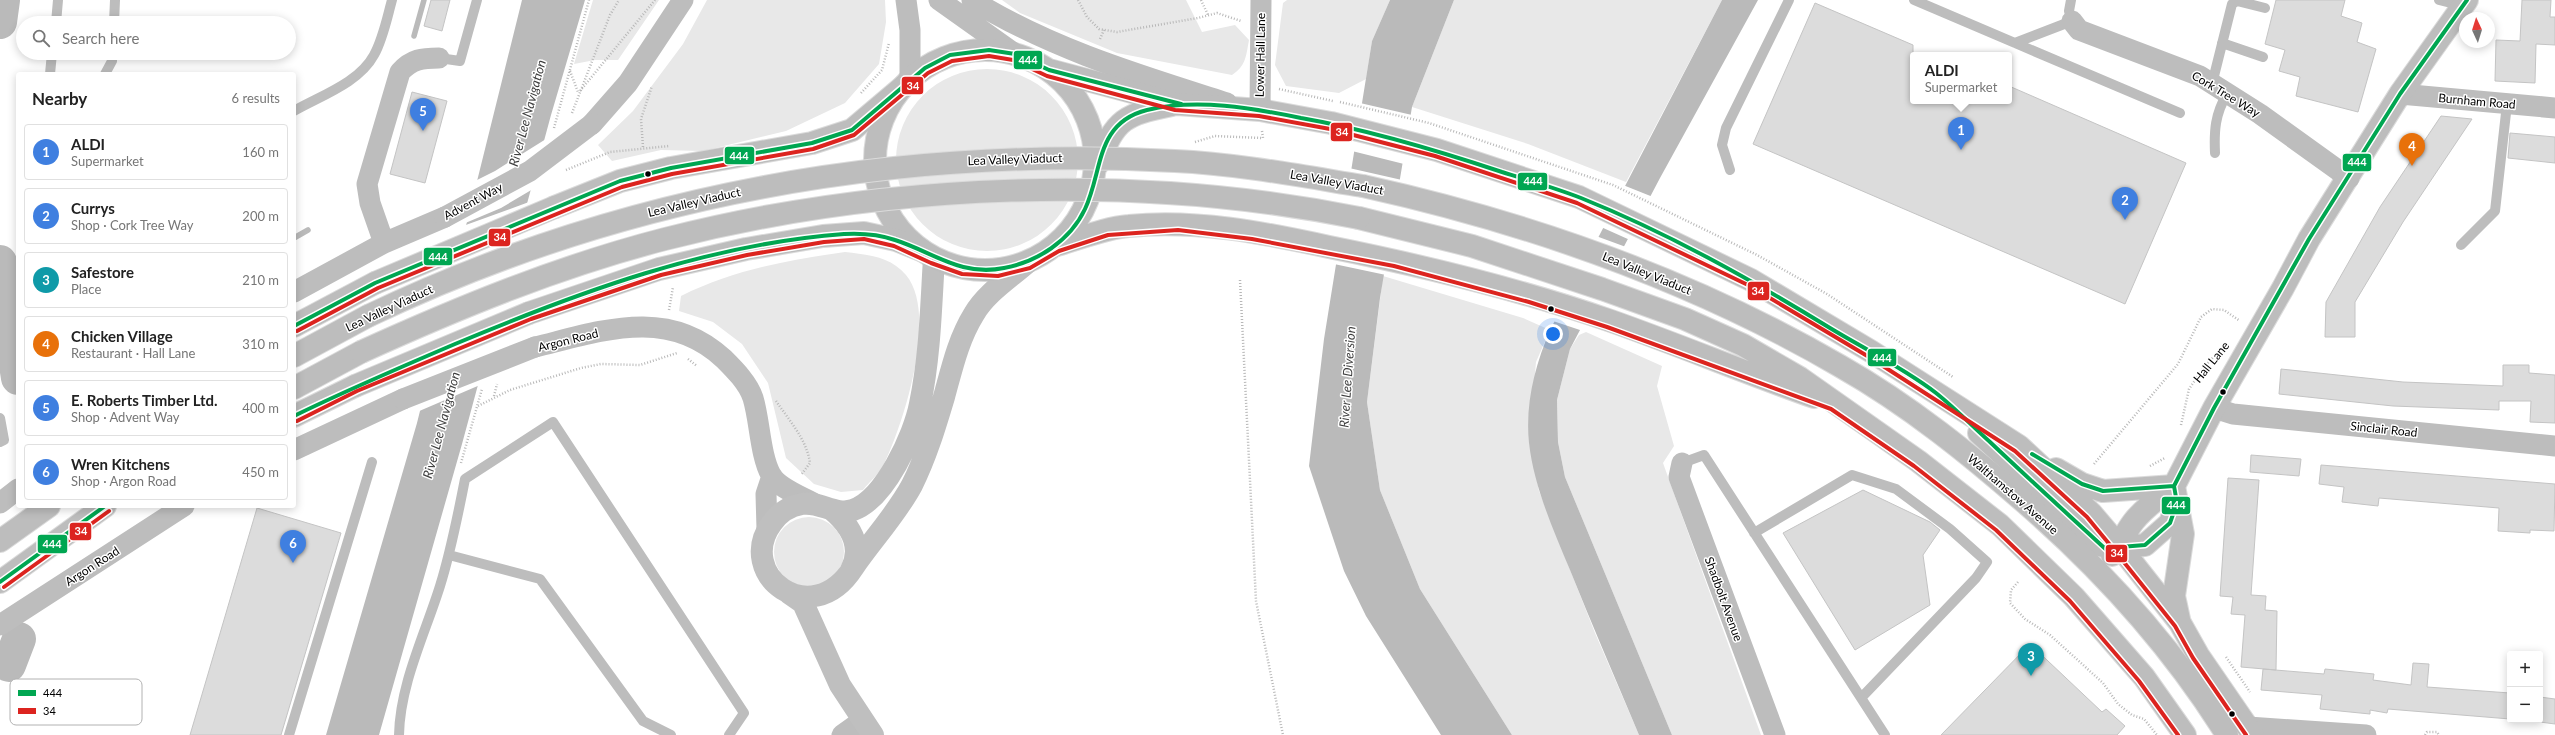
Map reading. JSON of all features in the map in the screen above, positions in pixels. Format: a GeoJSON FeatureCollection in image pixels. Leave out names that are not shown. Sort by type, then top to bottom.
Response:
{"type":"FeatureCollection","features":[{"type":"Feature","properties":{"kind":"main road","name":"Hall Lane"},"geometry":{"type":"LineString","coordinates":[[2116,551],[2145,545],[2170,523],[2175,494],[2214,408],[2309,239],[2349,178],[2400,94],[2465,3]]}},
{"type":"Feature","properties":{"kind":"main road"},"geometry":{"type":"LineString","coordinates":[[296,325],[375,283],[620,180],[671,168],[812,143],[852,130],[925,68],[950,55],[989,50],[1015,54],[1049,70],[1177,104],[1253,110],[1331,123],[1437,150],[1579,197],[1751,280],[2082,484],[2103,491],[2175,494],[2182,546],[2175,573],[2174,596],[2180,623]]}},
{"type":"Feature","properties":{"kind":"main road"},"geometry":{"type":"LineString","coordinates":[[1049,70],[1072,92],[1084,110],[1095,142],[1096,168]]}},
{"type":"Feature","properties":{"kind":"main road"},"geometry":{"type":"LineString","coordinates":[[907,83],[887,110],[879,130],[875,158],[878,187],[891,219],[910,241],[928,255]]}},
{"type":"Feature","properties":{"kind":"main road"},"geometry":{"type":"LineString","coordinates":[[1057,245],[1075,225],[1086,207],[1096,168],[1109,137],[1118,124],[1139,112],[1177,104]]}},
{"type":"Feature","properties":{"kind":"main road","name":"Lea Valley Viaduct"},"geometry":{"type":"LineString","coordinates":[[296,355],[368,316],[448,280],[516,254],[638,214],[768,185],[864,170],[966,160],[1052,157],[1177,161],[1279,172],[1416,198],[1527,229],[1609,257],[1688,288],[1745,315]]}},
{"type":"Feature","properties":{"kind":"main road"},"geometry":{"type":"LineString","coordinates":[[296,387],[362,352],[462,308],[532,280],[665,239],[782,215],[890,199],[976,192],[1064,189],[1224,198],[1336,214],[1410,229],[1541,267],[1685,319],[1743,345],[1800,378],[1834,404],[1918,461],[2000,525],[2074,597],[2144,677],[2185,735]]}},
{"type":"Feature","properties":{"kind":"main road"},"geometry":{"type":"LineString","coordinates":[[296,415],[355,386],[529,313],[676,265],[746,249],[823,236],[864,233],[896,240],[928,255],[963,268],[998,270],[1028,262],[1057,245],[1107,229],[1130,226],[1178,224],[1253,232],[1395,260],[1458,275],[1609,321],[1834,404]]}},
{"type":"Feature","properties":{"kind":"main road","name":"Walthamstow Avenue"},"geometry":{"type":"LineString","coordinates":[[1745,315],[1843,367],[1916,416],[1998,479],[2062,536],[2104,577],[2171,655],[2227,735]]}},
{"type":"Feature","properties":{"kind":"main road"},"geometry":{"type":"LineString","coordinates":[[1935,392],[2116,551],[2180,623],[2198,655],[2251,731]]}},
{"type":"Feature","properties":{"kind":"main road"},"geometry":{"type":"LineString","coordinates":[[2019,446],[2091,513],[2173,632],[2198,655]]}},
{"type":"Feature","properties":{"kind":"main road"},"geometry":{"type":"LineString","coordinates":[[0,541],[46,508]]}},
{"type":"Feature","properties":{"kind":"main road"},"geometry":{"type":"LineString","coordinates":[[0,582],[102,508]]}},
{"type":"Feature","properties":{"kind":"street","name":"Advent Way"},"geometry":{"type":"LineString","coordinates":[[296,291],[384,243],[445,217],[530,171],[592,124],[628,83],[683,0]]}},
{"type":"Feature","properties":{"kind":"street"},"geometry":{"type":"LineString","coordinates":[[906,0],[910,30],[907,83]]}},
{"type":"Feature","properties":{"kind":"street"},"geometry":{"type":"LineString","coordinates":[[939,0],[1015,54]]}},
{"type":"Feature","properties":{"kind":"street"},"geometry":{"type":"LineString","coordinates":[[972,0],[1061,46],[1134,74],[1253,110]]}},
{"type":"Feature","properties":{"kind":"street","name":"Lower Hall Lane"},"geometry":{"type":"LineString","coordinates":[[1253,110],[1261,25],[1261,0]]}},
{"type":"Feature","properties":{"kind":"street","name":"Cork Tree Way"},"geometry":{"type":"LineString","coordinates":[[2072,21],[2079,30],[2186,70],[2220,89],[2278,127],[2349,178]]}},
{"type":"Feature","properties":{"kind":"street"},"geometry":{"type":"LineString","coordinates":[[384,243],[370,203],[367,184],[400,72],[409,62],[421,58],[439,58]]}},
{"type":"Feature","properties":{"kind":"street","name":"Burnham Road"},"geometry":{"type":"LineString","coordinates":[[2400,94],[2555,108]]}},
{"type":"Feature","properties":{"kind":"street"},"geometry":{"type":"LineString","coordinates":[[842,735],[868,728],[840,685],[803,603],[777,585],[765,566],[762,544],[767,529],[776,517],[788,509],[802,504],[824,507],[842,513],[856,509],[873,498],[892,474],[920,406],[928,352],[928,255]]}},
{"type":"Feature","properties":{"kind":"street"},"geometry":{"type":"LineString","coordinates":[[821,644],[828,598],[842,584],[864,552],[879,536],[912,484],[933,433],[962,336],[974,312],[1028,262]]}},
{"type":"Feature","properties":{"kind":"street","name":"Argon Road"},"geometry":{"type":"LineString","coordinates":[[296,449],[403,399],[535,347],[627,326],[646,326],[684,333],[704,342],[742,379],[753,397],[772,476]]}},
{"type":"Feature","properties":{"kind":"street","name":"Sinclair Road"},"geometry":{"type":"LineString","coordinates":[[2214,408],[2233,414],[2555,446]]}},
{"type":"Feature","properties":{"kind":"street","name":"Shadbolt Avenue"},"geometry":{"type":"LineString","coordinates":[[1682,462],[1678,477],[1775,735]]}},
{"type":"Feature","properties":{"kind":"street"},"geometry":{"type":"LineString","coordinates":[[767,529],[766,494],[772,476],[786,488],[824,507],[844,520],[853,533],[856,549],[854,560],[842,584],[823,596],[806,598],[790,594]]}},
{"type":"Feature","properties":{"kind":"street"},"geometry":{"type":"LineString","coordinates":[[0,503],[16,491]]}},
{"type":"Feature","properties":{"kind":"street","name":"Argon Road"},"geometry":{"type":"LineString","coordinates":[[0,625],[181,508]]}},
{"type":"Feature","properties":{"kind":"street"},"geometry":{"type":"LineString","coordinates":[[2251,731],[2366,735]]}},
{"type":"Feature","properties":{"kind":"lane"},"geometry":{"type":"LineString","coordinates":[[57,16],[58,0]]}},
{"type":"Feature","properties":{"kind":"lane"},"geometry":{"type":"LineString","coordinates":[[114,16],[115,0]]}},
{"type":"Feature","properties":{"kind":"lane"},"geometry":{"type":"LineString","coordinates":[[296,110],[354,77],[364,68],[374,56],[392,0]]}},
{"type":"Feature","properties":{"kind":"lane"},"geometry":{"type":"LineString","coordinates":[[439,58],[460,61],[478,0]]}},
{"type":"Feature","properties":{"kind":"lane"},"geometry":{"type":"LineString","coordinates":[[1730,170],[1722,145],[1726,128],[1789,0]]}},
{"type":"Feature","properties":{"kind":"lane"},"geometry":{"type":"LineString","coordinates":[[1914,0],[2180,113]]}},
{"type":"Feature","properties":{"kind":"lane"},"geometry":{"type":"LineString","coordinates":[[2015,42],[2052,30],[2072,21],[2069,11],[2071,0]]}},
{"type":"Feature","properties":{"kind":"lane"},"geometry":{"type":"LineString","coordinates":[[2439,0],[2465,3]]}},
{"type":"Feature","properties":{"kind":"lane"},"geometry":{"type":"LineString","coordinates":[[2215,153],[2214,126],[2219,109],[2222,43],[2234,2],[2264,8]]}},
{"type":"Feature","properties":{"kind":"lane"},"geometry":{"type":"LineString","coordinates":[[2222,43],[2263,57]]}},
{"type":"Feature","properties":{"kind":"lane"},"geometry":{"type":"LineString","coordinates":[[50,72],[51,60]]}},
{"type":"Feature","properties":{"kind":"lane"},"geometry":{"type":"LineString","coordinates":[[106,72],[112,60]]}},
{"type":"Feature","properties":{"kind":"lane"},"geometry":{"type":"LineString","coordinates":[[2461,245],[2495,211],[2507,104]]}},
{"type":"Feature","properties":{"kind":"lane"},"geometry":{"type":"LineString","coordinates":[[0,418],[4,440],[0,442]]}},
{"type":"Feature","properties":{"kind":"lane"},"geometry":{"type":"LineString","coordinates":[[400,735],[400,719],[408,687],[449,555],[465,479],[553,422],[744,713],[729,735]]}},
{"type":"Feature","properties":{"kind":"lane"},"geometry":{"type":"LineString","coordinates":[[1682,462],[1704,455],[1885,735]]}},
{"type":"Feature","properties":{"kind":"lane"},"geometry":{"type":"LineString","coordinates":[[289,735],[372,462]]}},
{"type":"Feature","properties":{"kind":"lane"},"geometry":{"type":"LineString","coordinates":[[1754,533],[1852,475],[1896,489],[1950,529],[1987,562],[1976,578],[1861,698]]}},
{"type":"Feature","properties":{"kind":"lane"},"geometry":{"type":"LineString","coordinates":[[449,555],[540,579],[643,721],[671,735]]}},
{"type":"Feature","properties":{"kind":"path"},"geometry":{"type":"LineString","coordinates":[[578,92],[570,71],[589,0]]}},
{"type":"Feature","properties":{"kind":"path"},"geometry":{"type":"LineString","coordinates":[[578,92],[610,15],[619,0]]}},
{"type":"Feature","properties":{"kind":"path"},"geometry":{"type":"LineString","coordinates":[[578,92],[655,0]]}},
{"type":"Feature","properties":{"kind":"path"},"geometry":{"type":"LineString","coordinates":[[1078,0],[1086,17],[1099,29],[1117,32],[1217,12],[1261,25]]}},
{"type":"Feature","properties":{"kind":"path"},"geometry":{"type":"LineString","coordinates":[[1201,0],[1208,15]]}},
{"type":"Feature","properties":{"kind":"path"},"geometry":{"type":"LineString","coordinates":[[856,98],[882,70],[890,38]]}},
{"type":"Feature","properties":{"kind":"path"},"geometry":{"type":"LineString","coordinates":[[643,147],[641,119],[652,84]]}},
{"type":"Feature","properties":{"kind":"path"},"geometry":{"type":"LineString","coordinates":[[1275,88],[1339,102]]}},
{"type":"Feature","properties":{"kind":"path"},"geometry":{"type":"LineString","coordinates":[[559,174],[610,152],[643,147],[672,146]]}},
{"type":"Feature","properties":{"kind":"path"},"geometry":{"type":"LineString","coordinates":[[666,329],[676,265]]}},
{"type":"Feature","properties":{"kind":"path"},"geometry":{"type":"LineString","coordinates":[[1240,280],[1256,601],[1283,735]]}},
{"type":"Feature","properties":{"kind":"path"},"geometry":{"type":"LineString","coordinates":[[2094,464],[2178,364],[2201,317],[2212,308],[2224,310],[2241,320],[2238,326]]}},
{"type":"Feature","properties":{"kind":"path","name":"Hall Lane"},"geometry":{"type":"LineString","coordinates":[[2180,432],[2189,389],[2205,366],[2227,342]]}},
{"type":"Feature","properties":{"kind":"path"},"geometry":{"type":"LineString","coordinates":[[477,406],[510,390],[581,368],[601,364],[640,365],[678,352],[698,366]]}},
{"type":"Feature","properties":{"kind":"path"},"geometry":{"type":"LineString","coordinates":[[774,398],[802,440],[809,454],[810,463],[800,477]]}},
{"type":"Feature","properties":{"kind":"path"},"geometry":{"type":"LineString","coordinates":[[2153,465],[2169,455]]}},
{"type":"Feature","properties":{"kind":"path"},"geometry":{"type":"LineString","coordinates":[[2018,582],[2011,590],[2010,603],[2025,619],[2050,634],[2103,683],[2118,704],[2132,715],[2144,720],[2157,735]]}},
{"type":"Feature","properties":{"kind":"path"},"geometry":{"type":"LineString","coordinates":[[2223,652],[2253,696]]}},
{"type":"Feature","properties":{"kind":"path"},"geometry":{"type":"LineString","coordinates":[[2424,735],[2427,732],[2437,732],[2439,735]]}},
{"type":"Feature","properties":{"kind":"shaded area"},"geometry":{"type":"Polygon","coordinates":[[[593,0],[659,0],[618,60],[595,60],[574,64],[593,0]]]}},
{"type":"Feature","properties":{"kind":"shaded area"},"geometry":{"type":"Polygon","coordinates":[[[707,0],[885,0],[886,22],[879,64],[845,103],[786,131],[703,151],[661,150],[612,161],[598,145],[633,111],[683,44],[707,0]]]}},
{"type":"Feature","properties":{"kind":"shaded area"},"geometry":{"type":"Polygon","coordinates":[[[1002,0],[1186,0],[1202,32],[1235,25],[1249,40],[1245,60],[1237,72],[1232,75],[1117,53],[1020,13],[1002,0]]]}},
{"type":"Feature","properties":{"kind":"shaded area"},"geometry":{"type":"Polygon","coordinates":[[[1287,0],[1390,0],[1372,41],[1366,79],[1339,93],[1286,86],[1275,65],[1283,3],[1287,0]]]}},
{"type":"Feature","properties":{"kind":"shaded area"},"geometry":{"type":"Polygon","coordinates":[[[1454,0],[1722,0],[1626,182],[1528,144],[1412,107],[1454,0]]]}},
{"type":"Feature","properties":{"kind":"shaded area"},"geometry":{"type":"Polygon","coordinates":[[[996,69],[1005,70],[1030,79],[1052,95],[1068,117],[1077,142],[1077,178],[1068,203],[1052,225],[1030,241],[1014,247],[996,251],[978,251],[969,250],[944,241],[929,231],[916,218],[906,203],[897,178],[896,151],[897,142],[906,117],[916,102],[929,89],[944,79],[969,70],[996,69]]]}},
{"type":"Feature","properties":{"kind":"shaded area"},"geometry":{"type":"Polygon","coordinates":[[[845,252],[862,254],[886,260],[900,269],[906,275],[915,293],[919,316],[918,342],[914,370],[908,398],[891,448],[881,469],[863,490],[841,492],[814,484],[786,458],[768,383],[742,344],[713,322],[679,311],[681,296],[721,279],[761,267],[845,252]]]}},
{"type":"Feature","properties":{"kind":"shaded area"},"geometry":{"type":"Polygon","coordinates":[[[1383,276],[1523,318],[1550,330],[1536,362],[1529,442],[1539,491],[1595,633],[1639,735],[1512,735],[1420,589],[1380,490],[1367,402],[1383,276]]]}},
{"type":"Feature","properties":{"kind":"shaded area"},"geometry":{"type":"Polygon","coordinates":[[[1586,332],[1662,366],[1657,386],[1674,446],[1663,463],[1761,735],[1672,735],[1565,477],[1558,442],[1557,400],[1570,349],[1579,335],[1586,332]]]}},
{"type":"Feature","properties":{"kind":"shaded area"},"geometry":{"type":"Polygon","coordinates":[[[802,517],[816,517],[829,522],[839,532],[844,545],[844,559],[839,572],[829,582],[816,587],[802,587],[789,582],[779,572],[774,559],[774,545],[779,532],[789,522],[802,517]]]}},
{"type":"Feature","properties":{"kind":"water","name":"River Lee Navigation"},"geometry":{"type":"Polygon","coordinates":[[[522,0],[585,0],[551,115],[462,444],[379,735],[326,735],[417,423],[522,0]]]}},
{"type":"Feature","properties":{"kind":"water","name":"River Lee Diversion"},"geometry":{"type":"Polygon","coordinates":[[[1390,0],[1454,0],[1412,107],[1380,298],[1367,402],[1380,490],[1420,589],[1512,735],[1441,735],[1366,616],[1344,571],[1309,466],[1324,339],[1372,41],[1390,0]]]}},
{"type":"Feature","properties":{"kind":"water"},"geometry":{"type":"Polygon","coordinates":[[[1722,0],[1758,0],[1660,178],[1570,349],[1557,400],[1558,442],[1565,477],[1672,735],[1639,735],[1595,632],[1545,508],[1535,476],[1529,443],[1528,414],[1532,385],[1550,330],[1722,0]]]}},
{"type":"Feature","properties":{"kind":"pier"},"geometry":{"type":"Polygon","coordinates":[[[1360,103],[1412,115],[1404,164],[1352,151],[1360,103]]]}},
{"type":"Feature","properties":{"kind":"pier"},"geometry":{"type":"Polygon","coordinates":[[[546,139],[533,189],[501,208],[463,224],[473,182],[495,171],[546,139]]]}},
{"type":"Feature","properties":{"kind":"pier"},"geometry":{"type":"Polygon","coordinates":[[[1349,168],[1402,180],[1386,275],[1334,264],[1349,168]]]}},
{"type":"Feature","properties":{"kind":"pier"},"geometry":{"type":"Polygon","coordinates":[[[1623,185],[1653,197],[1630,240],[1601,227],[1623,185]]]}},
{"type":"Feature","properties":{"kind":"pier"},"geometry":{"type":"Polygon","coordinates":[[[529,202],[480,385],[417,412],[463,226],[529,202]]]}},
{"type":"Feature","properties":{"kind":"pier"},"geometry":{"type":"Polygon","coordinates":[[[1596,236],[1626,247],[1583,331],[1553,321],[1596,236]]]}},
{"type":"Feature","properties":{"kind":"building"},"geometry":{"type":"Polygon","coordinates":[[[431,0],[450,0],[442,31],[424,26],[431,0]]]}},
{"type":"Feature","properties":{"kind":"building"},"geometry":{"type":"Polygon","coordinates":[[[2276,0],[2345,0],[2341,16],[2362,23],[2357,42],[2376,49],[2358,112],[2296,96],[2300,77],[2279,71],[2285,50],[2265,44],[2276,0]]]}},
{"type":"Feature","properties":{"kind":"building"},"geometry":{"type":"Polygon","coordinates":[[[2522,0],[2551,0],[2550,17],[2555,17],[2555,45],[2536,44],[2535,83],[2495,81],[2496,40],[2520,41],[2522,0]]]}},
{"type":"Feature","properties":{"kind":"building"},"geometry":{"type":"Polygon","coordinates":[[[1815,3],[1913,45],[1913,52],[1910,52],[1910,104],[2012,104],[2012,87],[2186,163],[2125,304],[1753,144],[1815,3]]]}},
{"type":"Feature","properties":{"kind":"building"},"geometry":{"type":"Polygon","coordinates":[[[412,92],[447,101],[425,183],[390,174],[412,92]]]}},
{"type":"Feature","properties":{"kind":"building"},"geometry":{"type":"Polygon","coordinates":[[[2441,116],[2472,119],[2403,222],[2355,302],[2355,337],[2325,337],[2326,302],[2380,207],[2441,116]]]}},
{"type":"Feature","properties":{"kind":"building"},"geometry":{"type":"Polygon","coordinates":[[[2510,133],[2555,137],[2555,163],[2508,158],[2510,133]]]}},
{"type":"Feature","properties":{"kind":"building"},"geometry":{"type":"Polygon","coordinates":[[[2503,365],[2529,365],[2529,373],[2555,375],[2555,423],[2530,422],[2531,401],[2499,401],[2499,410],[2393,406],[2279,394],[2281,369],[2403,382],[2503,386],[2503,365]]]}},
{"type":"Feature","properties":{"kind":"building"},"geometry":{"type":"Polygon","coordinates":[[[2251,455],[2301,459],[2299,476],[2250,472],[2251,455]]]}},
{"type":"Feature","properties":{"kind":"building"},"geometry":{"type":"Polygon","coordinates":[[[2321,465],[2555,484],[2554,531],[2530,530],[2530,533],[2498,531],[2499,508],[2379,498],[2378,506],[2342,502],[2344,487],[2319,484],[2321,465]]]}},
{"type":"Feature","properties":{"kind":"building"},"geometry":{"type":"Polygon","coordinates":[[[2228,478],[2259,480],[2251,595],[2266,596],[2265,610],[2277,611],[2276,670],[2241,667],[2245,615],[2231,614],[2233,597],[2220,596],[2228,478]]]}},
{"type":"Feature","properties":{"kind":"building"},"geometry":{"type":"Polygon","coordinates":[[[1863,490],[1930,522],[1940,530],[1923,555],[1930,605],[1855,650],[1783,533],[1863,490]]]}},
{"type":"Feature","properties":{"kind":"building"},"geometry":{"type":"Polygon","coordinates":[[[257,508],[341,533],[281,735],[190,735],[257,508]]]}},
{"type":"Feature","properties":{"kind":"building"},"geometry":{"type":"Polygon","coordinates":[[[2030,644],[2102,712],[2106,709],[2125,726],[2117,735],[1941,735],[2030,644]]]}},
{"type":"Feature","properties":{"kind":"building"},"geometry":{"type":"Polygon","coordinates":[[[2413,663],[2429,664],[2427,687],[2507,693],[2507,719],[2388,709],[2387,713],[2370,710],[2370,714],[2320,709],[2322,695],[2261,690],[2263,669],[2324,674],[2325,669],[2374,674],[2373,680],[2411,685],[2413,663]]]}},
{"type":"Feature","properties":{"kind":"building"},"geometry":{"type":"Polygon","coordinates":[[[2543,697],[2555,699],[2555,724],[2543,722],[2543,697]]]}},
{"type":"Feature","properties":{"kind":"waterway"},"geometry":{"type":"LineString","coordinates":[[0,22],[3,0]]}},
{"type":"Feature","properties":{"kind":"waterway"},"geometry":{"type":"LineString","coordinates":[[414,36],[424,0]]}},
{"type":"Feature","properties":{"kind":"waterway"},"geometry":{"type":"LineString","coordinates":[[296,237],[308,230]]}},
{"type":"Feature","properties":{"kind":"waterway"},"geometry":{"type":"LineString","coordinates":[[0,262],[16,365]]}},
{"type":"Feature","properties":{"kind":"waterway"},"geometry":{"type":"LineString","coordinates":[[9,665],[19,639]]}},
{"type":"Feature","properties":{"kind":"transit line","name":"444"},"geometry":{"type":"LineString","coordinates":[[296,415],[415,361],[549,306],[645,273],[694,259],[744,248],[794,239],[844,234],[864,234],[889,238],[948,262],[974,269],[989,270],[1016,265],[1040,255],[1071,231],[1085,209],[1091,194],[1103,150],[1109,137],[1118,126],[1130,116],[1147,110],[1166,106],[1224,106],[1263,111],[1352,128],[1428,148],[1571,194],[1645,226],[1677,242],[1770,292],[1898,367],[1924,384],[1957,411],[2112,555],[2120,547],[2145,545],[2170,523],[2177,503],[2174,486],[2214,408],[2309,239],[2400,94],[2467,0]]}},
{"type":"Feature","properties":{"kind":"transit line","name":"444"},"geometry":{"type":"LineString","coordinates":[[296,325],[375,283],[620,181],[671,168],[812,143],[852,130],[925,68],[950,55],[989,50],[1015,54],[1049,70],[1181,104]]}},
{"type":"Feature","properties":{"kind":"transit line","name":"34"},"geometry":{"type":"LineString","coordinates":[[297,331],[378,288],[622,187],[672,174],[813,149],[854,135],[928,73],[952,61],[989,56],[1013,60],[1047,76],[1175,110],[1259,116],[1330,129],[1435,156],[1577,203],[1748,285],[1869,357],[2015,451],[2087,517],[2115,551],[2175,626],[2193,658],[2246,735]]}},
{"type":"Feature","properties":{"kind":"transit line","name":"34"},"geometry":{"type":"LineString","coordinates":[[297,421],[357,391],[531,319],[661,275],[747,255],[824,242],[864,239],[894,246],[931,263],[962,274],[998,276],[1030,268],[1059,251],[1108,235],[1178,230],[1252,239],[1394,266],[1529,302],[1607,327],[1831,409],[1914,466],[1996,530],[2070,601],[2139,681],[2178,735]]}},
{"type":"Feature","properties":{"kind":"transit line","name":"444"},"geometry":{"type":"LineString","coordinates":[[2032,454],[2082,484],[2103,491],[2174,486]]}},
{"type":"Feature","properties":{"kind":"transit line","name":"444"},"geometry":{"type":"LineString","coordinates":[[0,582],[102,508]]}},
{"type":"Feature","properties":{"kind":"transit line","name":"34"},"geometry":{"type":"LineString","coordinates":[[4,587],[109,511]]}},
{"type":"Feature","properties":{"kind":"place","name":"E. Roberts Timber Ltd."},"geometry":{"type":"Point","coordinates":[423,131]}},
{"type":"Feature","properties":{"kind":"place","name":"ALDI"},"geometry":{"type":"Point","coordinates":[1961,150]}},
{"type":"Feature","properties":{"kind":"place","name":"Chicken Village"},"geometry":{"type":"Point","coordinates":[2412,166]}},
{"type":"Feature","properties":{"kind":"place","name":"Currys"},"geometry":{"type":"Point","coordinates":[2125,220]}},
{"type":"Feature","properties":{"kind":"place","name":"Wren Kitchens"},"geometry":{"type":"Point","coordinates":[293,563]}},
{"type":"Feature","properties":{"kind":"place","name":"Safestore"},"geometry":{"type":"Point","coordinates":[2031,676]}}]}
